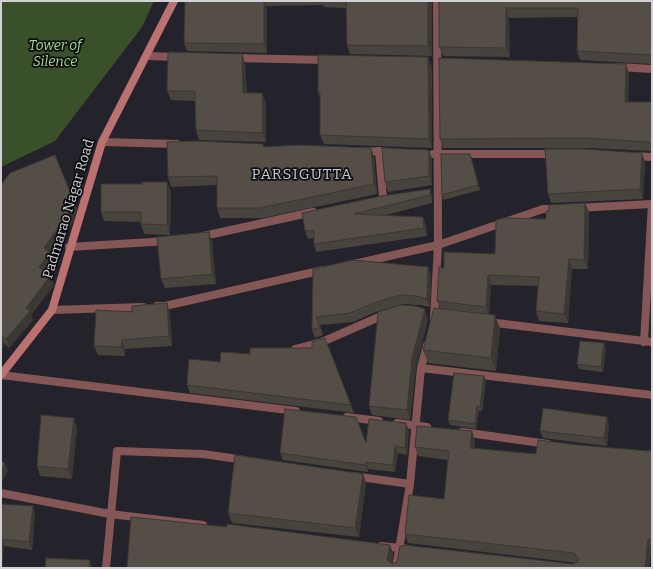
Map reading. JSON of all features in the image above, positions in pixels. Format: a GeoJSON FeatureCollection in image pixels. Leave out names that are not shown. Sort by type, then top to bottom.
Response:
{"type":"FeatureCollection","features":[{"type":"Feature","properties":{"kind":"street","name":"Padmarao Nagar Road"},"geometry":{"type":"LineString","coordinates":[[1,375],[52,310],[102,142],[174,1]]}},
{"type":"Feature","properties":{"kind":"street"},"geometry":{"type":"LineString","coordinates":[[396,568],[410,484],[422,368],[430,334],[439,316],[438,244],[434,191],[437,154],[437,1]]}},
{"type":"Feature","properties":{"kind":"street"},"geometry":{"type":"LineString","coordinates":[[147,56],[186,57]]}},
{"type":"Feature","properties":{"kind":"street"},"geometry":{"type":"LineString","coordinates":[[225,58],[335,60]]}},
{"type":"Feature","properties":{"kind":"street"},"geometry":{"type":"LineString","coordinates":[[605,67],[652,69]]}},
{"type":"Feature","properties":{"kind":"street"},"geometry":{"type":"LineString","coordinates":[[102,142],[189,145]]}},
{"type":"Feature","properties":{"kind":"street"},"geometry":{"type":"LineString","coordinates":[[355,150],[401,152]]}},
{"type":"Feature","properties":{"kind":"street"},"geometry":{"type":"LineString","coordinates":[[379,151],[383,198]]}},
{"type":"Feature","properties":{"kind":"street"},"geometry":{"type":"LineString","coordinates":[[423,153],[565,154]]}},
{"type":"Feature","properties":{"kind":"street"},"geometry":{"type":"LineString","coordinates":[[620,155],[652,156]]}},
{"type":"Feature","properties":{"kind":"street"},"geometry":{"type":"LineString","coordinates":[[347,265],[438,244],[543,209],[652,204],[648,342],[482,321]]}},
{"type":"Feature","properties":{"kind":"street"},"geometry":{"type":"LineString","coordinates":[[191,238],[323,210]]}},
{"type":"Feature","properties":{"kind":"street"},"geometry":{"type":"LineString","coordinates":[[70,247],[176,240]]}},
{"type":"Feature","properties":{"kind":"street"},"geometry":{"type":"LineString","coordinates":[[52,310],[165,306],[332,268]]}},
{"type":"Feature","properties":{"kind":"street"},"geometry":{"type":"LineString","coordinates":[[285,350],[300,349],[322,342],[378,316],[398,311]]}},
{"type":"Feature","properties":{"kind":"street"},"geometry":{"type":"LineString","coordinates":[[425,311],[439,316]]}},
{"type":"Feature","properties":{"kind":"street"},"geometry":{"type":"LineString","coordinates":[[422,368],[652,394]]}},
{"type":"Feature","properties":{"kind":"street"},"geometry":{"type":"LineString","coordinates":[[1,375],[306,412]]}},
{"type":"Feature","properties":{"kind":"street"},"geometry":{"type":"LineString","coordinates":[[338,416],[440,429]]}},
{"type":"Feature","properties":{"kind":"street"},"geometry":{"type":"LineString","coordinates":[[455,431],[558,445]]}},
{"type":"Feature","properties":{"kind":"street"},"geometry":{"type":"LineString","coordinates":[[106,568],[117,451],[203,454],[257,462]]}},
{"type":"Feature","properties":{"kind":"street"},"geometry":{"type":"LineString","coordinates":[[341,474],[410,484]]}},
{"type":"Feature","properties":{"kind":"street"},"geometry":{"type":"LineString","coordinates":[[1,493],[110,514],[212,526]]}},
{"type":"Feature","properties":{"kind":"street"},"geometry":{"type":"LineString","coordinates":[[376,545],[415,550]]}},
{"type":"Feature","properties":{"kind":"green space","name":"Tower of Silence"},"geometry":{"type":"Polygon","coordinates":[[[1,1],[154,1],[142,27],[55,141],[1,167],[1,1]]]}},
{"type":"Feature","properties":{"kind":"building"},"geometry":{"type":"Polygon","coordinates":[[[185,1],[264,1],[264,44],[184,43],[185,1]]]}},
{"type":"Feature","properties":{"kind":"building"},"geometry":{"type":"Polygon","coordinates":[[[346,1],[428,1],[428,46],[347,45],[346,1]]]}},
{"type":"Feature","properties":{"kind":"building"},"geometry":{"type":"Polygon","coordinates":[[[439,1],[652,1],[652,55],[577,51],[578,8],[506,8],[506,48],[439,47],[439,1]]]}},
{"type":"Feature","properties":{"kind":"building"},"geometry":{"type":"Polygon","coordinates":[[[168,52],[242,54],[243,93],[262,93],[263,133],[196,130],[195,91],[167,91],[168,52]]]}},
{"type":"Feature","properties":{"kind":"building"},"geometry":{"type":"Polygon","coordinates":[[[318,55],[428,57],[429,139],[320,135],[318,55]]]}},
{"type":"Feature","properties":{"kind":"building"},"geometry":{"type":"Polygon","coordinates":[[[439,58],[626,64],[625,102],[652,102],[652,145],[649,142],[586,138],[440,139],[439,58]]]}},
{"type":"Feature","properties":{"kind":"building"},"geometry":{"type":"Polygon","coordinates":[[[196,141],[263,144],[263,147],[300,145],[371,148],[374,184],[260,208],[217,208],[217,176],[168,177],[167,142],[196,141]]]}},
{"type":"Feature","properties":{"kind":"building"},"geometry":{"type":"Polygon","coordinates":[[[382,148],[429,150],[429,176],[385,182],[382,148]]]}},
{"type":"Feature","properties":{"kind":"building"},"geometry":{"type":"Polygon","coordinates":[[[545,149],[585,149],[642,153],[640,189],[548,194],[545,149]]]}},
{"type":"Feature","properties":{"kind":"building"},"geometry":{"type":"Polygon","coordinates":[[[441,154],[470,154],[478,185],[442,195],[441,154]]]}},
{"type":"Feature","properties":{"kind":"building"},"geometry":{"type":"Polygon","coordinates":[[[55,155],[73,199],[69,212],[44,248],[50,253],[39,267],[50,276],[26,308],[30,311],[6,339],[1,335],[1,185],[10,173],[55,155]]]}},
{"type":"Feature","properties":{"kind":"building"},"geometry":{"type":"Polygon","coordinates":[[[142,182],[167,182],[167,225],[141,224],[141,212],[101,212],[101,184],[142,184],[142,182]]]}},
{"type":"Feature","properties":{"kind":"building"},"geometry":{"type":"Polygon","coordinates":[[[430,189],[430,195],[354,214],[423,217],[424,228],[314,244],[314,230],[305,231],[302,213],[381,196],[430,189]]]}},
{"type":"Feature","properties":{"kind":"building"},"geometry":{"type":"Polygon","coordinates":[[[585,203],[584,260],[569,259],[564,314],[536,311],[539,277],[488,275],[486,307],[437,301],[439,267],[444,268],[444,252],[495,254],[496,220],[503,218],[546,219],[546,211],[549,211],[549,205],[585,203]]]}},
{"type":"Feature","properties":{"kind":"building"},"geometry":{"type":"Polygon","coordinates":[[[209,232],[212,274],[161,279],[157,237],[209,232]]]}},
{"type":"Feature","properties":{"kind":"building"},"geometry":{"type":"Polygon","coordinates":[[[353,260],[428,267],[427,299],[417,296],[400,295],[373,303],[350,313],[316,317],[320,327],[312,330],[313,269],[353,260]]]}},
{"type":"Feature","properties":{"kind":"building"},"geometry":{"type":"Polygon","coordinates":[[[167,303],[169,336],[122,340],[121,347],[94,346],[96,310],[132,312],[132,306],[167,303]]]}},
{"type":"Feature","properties":{"kind":"building"},"geometry":{"type":"Polygon","coordinates":[[[401,305],[415,306],[425,309],[412,358],[407,410],[369,406],[378,312],[401,305]]]}},
{"type":"Feature","properties":{"kind":"building"},"geometry":{"type":"Polygon","coordinates":[[[434,308],[495,315],[491,358],[423,350],[434,308]]]}},
{"type":"Feature","properties":{"kind":"building"},"geometry":{"type":"Polygon","coordinates":[[[325,338],[351,405],[187,385],[189,359],[220,362],[221,352],[250,354],[250,348],[312,348],[312,342],[325,338]]]}},
{"type":"Feature","properties":{"kind":"building"},"geometry":{"type":"Polygon","coordinates":[[[580,341],[604,343],[601,367],[577,364],[580,341]]]}},
{"type":"Feature","properties":{"kind":"building"},"geometry":{"type":"Polygon","coordinates":[[[454,373],[484,376],[480,406],[477,406],[475,424],[448,420],[454,373]]]}},
{"type":"Feature","properties":{"kind":"building"},"geometry":{"type":"Polygon","coordinates":[[[543,408],[607,417],[604,438],[540,431],[543,408]]]}},
{"type":"Feature","properties":{"kind":"building"},"geometry":{"type":"Polygon","coordinates":[[[285,409],[356,417],[366,443],[369,419],[406,423],[405,448],[395,446],[393,465],[366,462],[365,465],[280,453],[285,409]]]}},
{"type":"Feature","properties":{"kind":"building"},"geometry":{"type":"Polygon","coordinates":[[[41,415],[74,418],[68,469],[37,466],[41,415]]]}},
{"type":"Feature","properties":{"kind":"building"},"geometry":{"type":"Polygon","coordinates":[[[417,426],[472,431],[470,448],[536,454],[538,440],[578,445],[648,451],[652,450],[652,539],[648,539],[645,568],[127,568],[131,517],[227,527],[227,524],[390,545],[387,560],[392,564],[397,562],[400,546],[404,545],[573,564],[578,562],[579,559],[574,553],[405,534],[409,495],[444,499],[449,451],[415,447],[417,426]]]}},
{"type":"Feature","properties":{"kind":"building"},"geometry":{"type":"Polygon","coordinates":[[[235,455],[363,474],[355,528],[228,513],[235,455]]]}},
{"type":"Feature","properties":{"kind":"building"},"geometry":{"type":"Polygon","coordinates":[[[1,461],[5,463],[1,471],[1,461]]]}},
{"type":"Feature","properties":{"kind":"building"},"geometry":{"type":"Polygon","coordinates":[[[1,504],[33,506],[29,542],[1,539],[1,504]]]}},
{"type":"Feature","properties":{"kind":"building"},"geometry":{"type":"Polygon","coordinates":[[[46,558],[90,560],[89,568],[45,568],[46,558]]]}},
{"type":"Feature","properties":{"kind":"district","name":"PARSIGUTTA"},"geometry":{"type":"Point","coordinates":[302,175]}}]}
